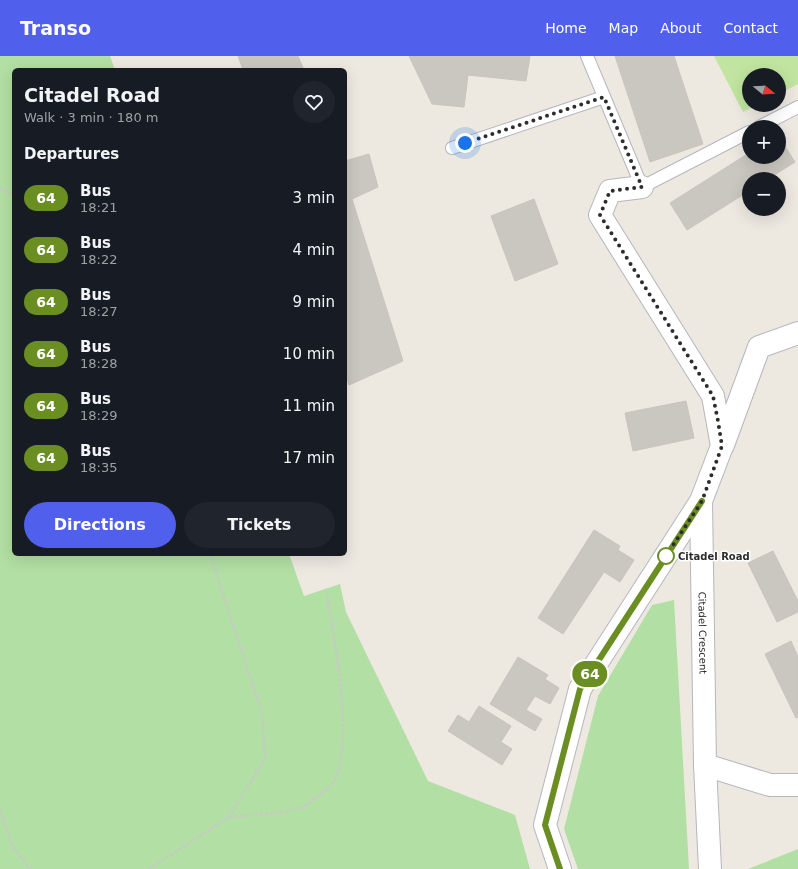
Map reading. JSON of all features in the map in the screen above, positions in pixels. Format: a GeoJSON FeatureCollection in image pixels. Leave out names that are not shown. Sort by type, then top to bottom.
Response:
{"type":"FeatureCollection","features":[{"type":"Feature","properties":{"kind":"street"},"geometry":{"type":"LineString","coordinates":[[642,187],[610,191],[600,215],[713,396],[722,446]]}},
{"type":"Feature","properties":{"kind":"street"},"geometry":{"type":"LineString","coordinates":[[560,869],[545,825],[580,689],[702,501],[759,347],[798,333]]}},
{"type":"Feature","properties":{"kind":"street","name":"Citadel Crescent"},"geometry":{"type":"LineString","coordinates":[[702,501],[705,765],[710,869]]}},
{"type":"Feature","properties":{"kind":"street"},"geometry":{"type":"LineString","coordinates":[[705,765],[770,785],[798,785]]}},
{"type":"Feature","properties":{"kind":"lane"},"geometry":{"type":"LineString","coordinates":[[587,56],[642,187],[742,136]]}},
{"type":"Feature","properties":{"kind":"lane"},"geometry":{"type":"LineString","coordinates":[[452,148],[604,97]]}},
{"type":"Feature","properties":{"kind":"lane"},"geometry":{"type":"LineString","coordinates":[[773,120],[798,107]]}},
{"type":"Feature","properties":{"kind":"path"},"geometry":{"type":"LineString","coordinates":[[0,189],[12,194]]}},
{"type":"Feature","properties":{"kind":"path"},"geometry":{"type":"LineString","coordinates":[[149,869],[229,817],[265,759],[262,713],[211,556]]}},
{"type":"Feature","properties":{"kind":"path"},"geometry":{"type":"LineString","coordinates":[[229,817],[281,811],[306,804],[335,782],[342,755],[343,710],[327,593]]}},
{"type":"Feature","properties":{"kind":"path"},"geometry":{"type":"LineString","coordinates":[[0,810],[12,845],[30,869]]}},
{"type":"Feature","properties":{"kind":"green space"},"geometry":{"type":"Polygon","coordinates":[[[0,56],[110,56],[114,68],[12,68],[12,556],[290,556],[304,596],[340,584],[346,612],[428,781],[515,815],[530,869],[0,869],[0,56]]]}},
{"type":"Feature","properties":{"kind":"green space"},"geometry":{"type":"Polygon","coordinates":[[[714,56],[798,56],[798,84],[786,90],[786,68],[742,68],[742,110],[714,56]]]}},
{"type":"Feature","properties":{"kind":"green space"},"geometry":{"type":"Polygon","coordinates":[[[674,600],[689,869],[578,869],[564,829],[598,696],[652,605],[674,600]]]}},
{"type":"Feature","properties":{"kind":"green space"},"geometry":{"type":"Polygon","coordinates":[[[798,849],[798,869],[748,869],[798,849]]]}},
{"type":"Feature","properties":{"kind":"building"},"geometry":{"type":"Polygon","coordinates":[[[238,56],[298,56],[303,68],[242,68],[238,56]]]}},
{"type":"Feature","properties":{"kind":"building"},"geometry":{"type":"Polygon","coordinates":[[[409,56],[530,56],[526,81],[468,75],[464,107],[432,104],[409,56]]]}},
{"type":"Feature","properties":{"kind":"building"},"geometry":{"type":"Polygon","coordinates":[[[615,56],[674,56],[703,144],[650,162],[615,56]]]}},
{"type":"Feature","properties":{"kind":"building"},"geometry":{"type":"Polygon","coordinates":[[[786,148],[795,162],[779,172],[742,172],[742,195],[687,230],[670,203],[742,157],[742,164],[786,164],[786,148]]]}},
{"type":"Feature","properties":{"kind":"building"},"geometry":{"type":"Polygon","coordinates":[[[369,154],[378,187],[352,199],[403,361],[349,385],[347,379],[347,160],[369,154]]]}},
{"type":"Feature","properties":{"kind":"building"},"geometry":{"type":"Polygon","coordinates":[[[534,199],[558,264],[515,281],[491,216],[534,199]]]}},
{"type":"Feature","properties":{"kind":"building"},"geometry":{"type":"Polygon","coordinates":[[[686,401],[694,438],[633,451],[625,413],[686,401]]]}},
{"type":"Feature","properties":{"kind":"building"},"geometry":{"type":"Polygon","coordinates":[[[594,530],[620,546],[618,550],[634,560],[620,582],[604,572],[563,634],[538,618],[594,530]]]}},
{"type":"Feature","properties":{"kind":"building"},"geometry":{"type":"Polygon","coordinates":[[[773,551],[798,601],[798,612],[777,622],[748,563],[773,551]]]}},
{"type":"Feature","properties":{"kind":"building"},"geometry":{"type":"Polygon","coordinates":[[[791,641],[798,657],[798,717],[796,718],[765,654],[791,641]]]}},
{"type":"Feature","properties":{"kind":"building"},"geometry":{"type":"Polygon","coordinates":[[[518,657],[548,675],[545,679],[559,688],[550,704],[535,696],[526,710],[542,719],[535,731],[490,704],[518,657]]]}},
{"type":"Feature","properties":{"kind":"building"},"geometry":{"type":"Polygon","coordinates":[[[479,706],[511,726],[501,742],[512,749],[502,765],[448,731],[458,715],[469,722],[479,706]]]}},
{"type":"Feature","properties":{"kind":"bus line","name":"64"},"geometry":{"type":"LineString","coordinates":[[560,869],[545,825],[580,689],[702,501]]}},
{"type":"Feature","properties":{"kind":"place","name":"Citadel Road"},"geometry":{"type":"Point","coordinates":[666,556]}},
{"type":"Feature","properties":{"kind":"route"},"geometry":{"type":"LineString","coordinates":[[465,143],[604,97],[642,187],[610,191],[600,215],[713,396],[722,446],[702,501],[666,556]]}}]}
